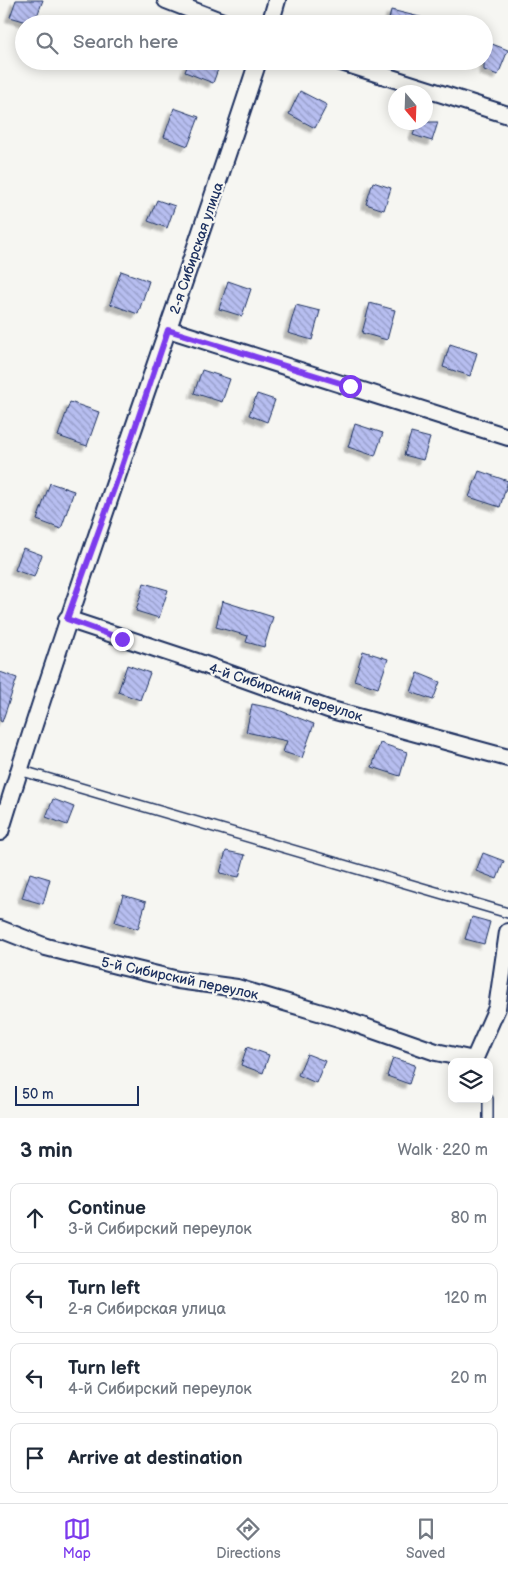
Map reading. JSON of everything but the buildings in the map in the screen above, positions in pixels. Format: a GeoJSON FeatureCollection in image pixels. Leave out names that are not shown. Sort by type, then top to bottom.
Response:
{"type":"FeatureCollection","features":[{"type":"Feature","properties":{"kind":"street"},"geometry":{"type":"LineString","coordinates":[[166,0],[205,15]]}},
{"type":"Feature","properties":{"kind":"street"},"geometry":{"type":"LineString","coordinates":[[273,15],[277,0]]}},
{"type":"Feature","properties":{"kind":"street","name":"2-я Сибирская улица"},"geometry":{"type":"LineString","coordinates":[[0,832],[67,619],[120,472],[255,70]]}},
{"type":"Feature","properties":{"kind":"street"},"geometry":{"type":"LineString","coordinates":[[366,70],[508,115]]}},
{"type":"Feature","properties":{"kind":"street"},"geometry":{"type":"LineString","coordinates":[[168,330],[508,437]]}},
{"type":"Feature","properties":{"kind":"street","name":"4-й Сибирский переулок"},"geometry":{"type":"LineString","coordinates":[[67,619],[194,661],[328,709],[508,758]]}},
{"type":"Feature","properties":{"kind":"street","name":"5-й Сибирский переулок"},"geometry":{"type":"LineString","coordinates":[[0,929],[46,948],[178,980],[237,988],[342,1019],[436,1052],[462,1058]]}},
{"type":"Feature","properties":{"kind":"street"},"geometry":{"type":"LineString","coordinates":[[476,1058],[497,1008],[508,932]]}},
{"type":"Feature","properties":{"kind":"lane"},"geometry":{"type":"LineString","coordinates":[[19,770],[508,913]]}},
{"type":"Feature","properties":{"kind":"lane"},"geometry":{"type":"LineString","coordinates":[[488,1103],[488,1118]]}},
{"type":"Feature","properties":{"kind":"route"},"geometry":{"type":"LineString","coordinates":[[122,639],[67,619],[120,472],[168,330],[350,386]]}}]}
